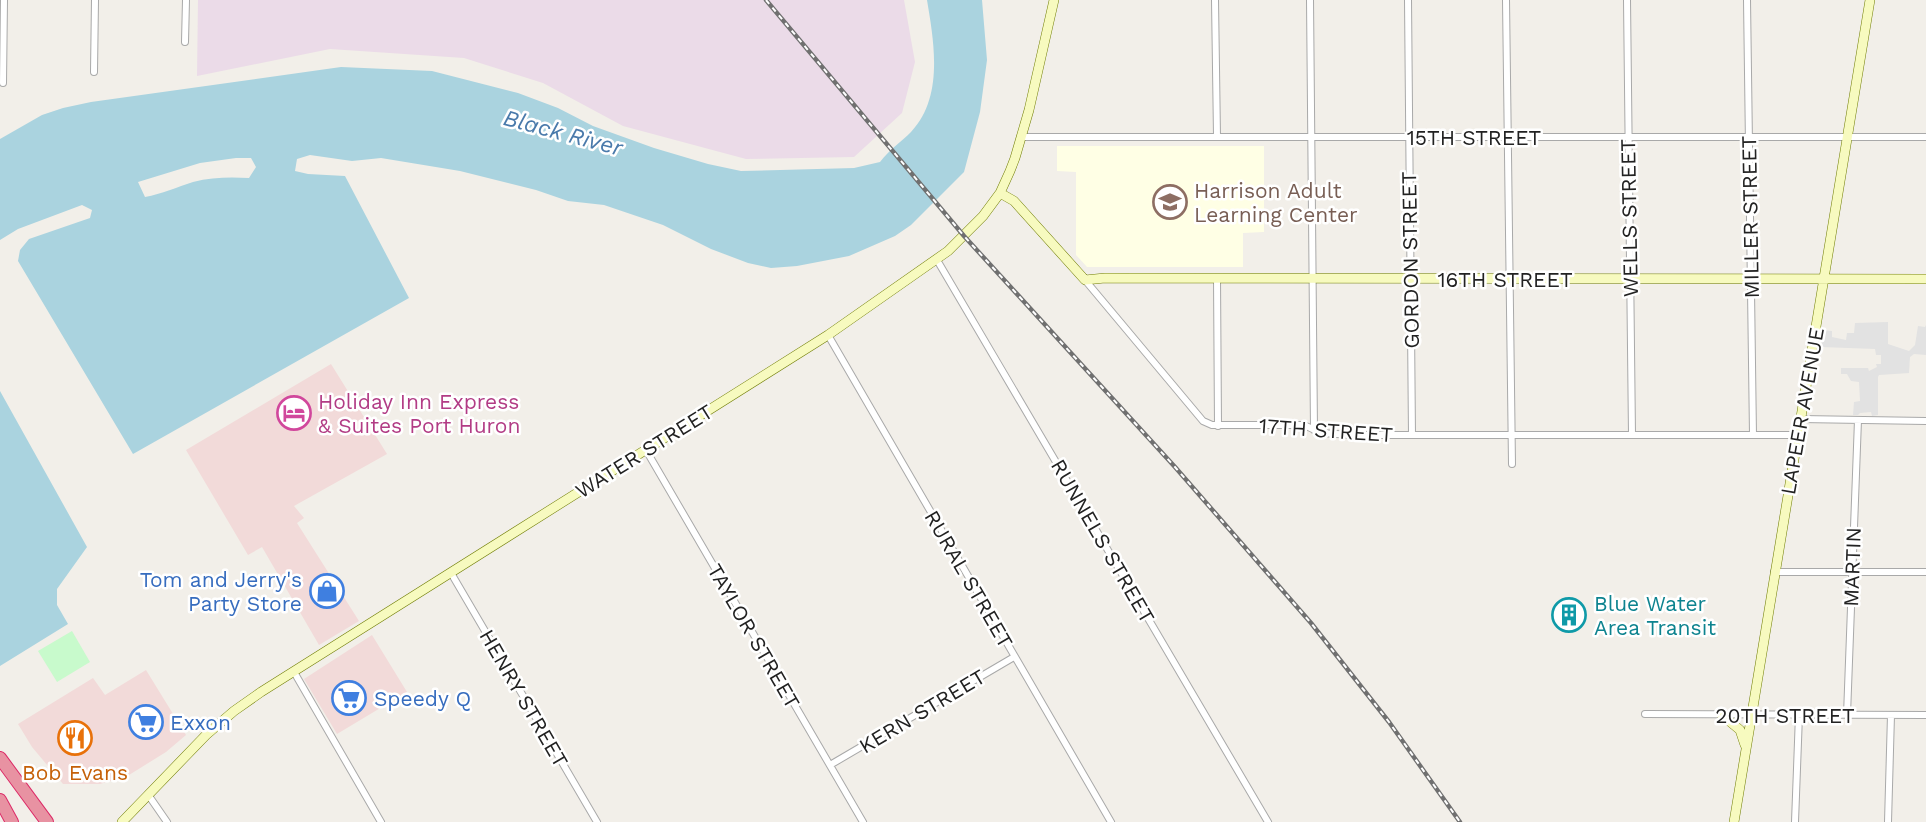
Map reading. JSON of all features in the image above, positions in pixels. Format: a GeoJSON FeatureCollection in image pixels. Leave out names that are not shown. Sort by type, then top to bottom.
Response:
{"type":"FeatureCollection","features":[{"type":"Feature","properties":{"kind":"highway"},"geometry":{"type":"LineString","coordinates":[[0,758],[47,822]]}},
{"type":"Feature","properties":{"kind":"highway"},"geometry":{"type":"LineString","coordinates":[[0,800],[12,822]]}},
{"type":"Feature","properties":{"kind":"street"},"geometry":{"type":"LineString","coordinates":[[3,83],[4,0]]}},
{"type":"Feature","properties":{"kind":"street"},"geometry":{"type":"LineString","coordinates":[[94,72],[95,0]]}},
{"type":"Feature","properties":{"kind":"street"},"geometry":{"type":"LineString","coordinates":[[185,42],[186,0]]}},
{"type":"Feature","properties":{"kind":"street","name":"WATER STREET"},"geometry":{"type":"LineString","coordinates":[[122,822],[215,726],[261,692],[828,335],[937,260],[983,216],[1000,193],[1016,158],[1054,0]]}},
{"type":"Feature","properties":{"kind":"street"},"geometry":{"type":"LineString","coordinates":[[1215,0],[1217,136]]}},
{"type":"Feature","properties":{"kind":"street"},"geometry":{"type":"LineString","coordinates":[[1310,0],[1314,430]]}},
{"type":"Feature","properties":{"kind":"street","name":"GORDON STREET"},"geometry":{"type":"LineString","coordinates":[[1408,0],[1412,435]]}},
{"type":"Feature","properties":{"kind":"street"},"geometry":{"type":"LineString","coordinates":[[1506,0],[1511,464]]}},
{"type":"Feature","properties":{"kind":"street","name":"WELLS STREET"},"geometry":{"type":"LineString","coordinates":[[1627,0],[1632,435]]}},
{"type":"Feature","properties":{"kind":"street","name":"MILLER STREET"},"geometry":{"type":"LineString","coordinates":[[1746,0],[1753,435]]}},
{"type":"Feature","properties":{"kind":"street","name":"LAPEER AVENUE"},"geometry":{"type":"LineString","coordinates":[[1734,822],[1870,0]]}},
{"type":"Feature","properties":{"kind":"street","name":"15TH STREET"},"geometry":{"type":"LineString","coordinates":[[1022,137],[1926,138]]}},
{"type":"Feature","properties":{"kind":"street"},"geometry":{"type":"LineString","coordinates":[[1000,193],[1014,201],[1085,280],[1203,421],[1218,426],[1217,278]]}},
{"type":"Feature","properties":{"kind":"street","name":"RUNNELS STREET"},"geometry":{"type":"LineString","coordinates":[[937,260],[1268,822]]}},
{"type":"Feature","properties":{"kind":"street","name":"16TH STREET"},"geometry":{"type":"LineString","coordinates":[[1085,280],[1926,278]]}},
{"type":"Feature","properties":{"kind":"street","name":"RURAL STREET"},"geometry":{"type":"LineString","coordinates":[[828,335],[1111,822]]}},
{"type":"Feature","properties":{"kind":"street"},"geometry":{"type":"LineString","coordinates":[[1801,419],[1926,421]]}},
{"type":"Feature","properties":{"kind":"street","name":"MARTIN"},"geometry":{"type":"LineString","coordinates":[[1847,715],[1858,420]]}},
{"type":"Feature","properties":{"kind":"street","name":"17TH STREET"},"geometry":{"type":"LineString","coordinates":[[1218,426],[1304,425],[1321,433],[1331,434],[1798,435]]}},
{"type":"Feature","properties":{"kind":"street","name":"TAYLOR STREET"},"geometry":{"type":"LineString","coordinates":[[646,450],[863,822]]}},
{"type":"Feature","properties":{"kind":"street"},"geometry":{"type":"LineString","coordinates":[[1774,572],[1926,572]]}},
{"type":"Feature","properties":{"kind":"street","name":"HENRY STREET"},"geometry":{"type":"LineString","coordinates":[[451,573],[597,822]]}},
{"type":"Feature","properties":{"kind":"street","name":"KERN STREET"},"geometry":{"type":"LineString","coordinates":[[830,765],[1014,657]]}},
{"type":"Feature","properties":{"kind":"street"},"geometry":{"type":"LineString","coordinates":[[294,671],[381,822]]}},
{"type":"Feature","properties":{"kind":"street","name":"20TH STREET"},"geometry":{"type":"LineString","coordinates":[[1645,714],[1926,715]]}},
{"type":"Feature","properties":{"kind":"street"},"geometry":{"type":"LineString","coordinates":[[1722,715],[1739,729],[1746,749]]}},
{"type":"Feature","properties":{"kind":"street"},"geometry":{"type":"LineString","coordinates":[[1795,822],[1799,715]]}},
{"type":"Feature","properties":{"kind":"street"},"geometry":{"type":"LineString","coordinates":[[1888,822],[1891,715]]}},
{"type":"Feature","properties":{"kind":"street"},"geometry":{"type":"LineString","coordinates":[[149,796],[167,822]]}},
{"type":"Feature","properties":{"kind":"shaded area"},"geometry":{"type":"Polygon","coordinates":[[[198,0],[904,0],[915,62],[902,113],[854,157],[746,159],[623,126],[543,83],[464,58],[330,49],[197,76],[198,0]]]}},
{"type":"Feature","properties":{"kind":"shaded area","name":"Harrison Adult Learning Center"},"geometry":{"type":"Polygon","coordinates":[[[1057,146],[1264,146],[1264,232],[1243,233],[1243,267],[1087,267],[1076,255],[1076,172],[1057,171],[1057,146]]]}},
{"type":"Feature","properties":{"kind":"shaded area"},"geometry":{"type":"Polygon","coordinates":[[[1888,322],[1888,344],[1909,351],[1915,345],[1918,326],[1926,325],[1926,355],[1914,354],[1910,357],[1909,373],[1879,375],[1878,415],[1872,416],[1871,412],[1853,415],[1854,402],[1860,401],[1859,382],[1851,381],[1847,374],[1841,374],[1841,368],[1868,368],[1869,371],[1877,367],[1876,364],[1881,364],[1881,355],[1876,355],[1875,349],[1821,347],[1824,330],[1832,331],[1832,337],[1846,340],[1847,333],[1854,333],[1855,323],[1888,322]]]}},
{"type":"Feature","properties":{"kind":"shaded area"},"geometry":{"type":"Polygon","coordinates":[[[331,364],[387,454],[294,506],[304,518],[297,523],[359,621],[319,645],[262,547],[248,555],[186,450],[331,364]]]}},
{"type":"Feature","properties":{"kind":"shaded area"},"geometry":{"type":"Polygon","coordinates":[[[372,635],[407,692],[337,734],[304,679],[372,635]]]}},
{"type":"Feature","properties":{"kind":"shaded area"},"geometry":{"type":"Polygon","coordinates":[[[146,670],[186,735],[166,752],[129,775],[100,784],[63,784],[32,747],[18,724],[93,678],[105,695],[146,670]]]}},
{"type":"Feature","properties":{"kind":"green space"},"geometry":{"type":"Polygon","coordinates":[[[72,631],[90,662],[57,682],[38,651],[72,631]]]}},
{"type":"Feature","properties":{"kind":"water","name":"Black River"},"geometry":{"type":"Polygon","coordinates":[[[927,0],[982,0],[987,60],[980,112],[964,172],[911,225],[895,236],[849,256],[771,268],[748,263],[711,249],[663,225],[604,205],[568,201],[460,171],[381,158],[352,161],[310,155],[297,159],[295,171],[345,176],[409,298],[133,454],[18,261],[20,250],[29,239],[90,218],[92,210],[82,205],[18,229],[0,240],[0,139],[42,115],[91,102],[341,67],[432,71],[518,93],[558,108],[593,126],[654,148],[741,171],[854,168],[880,162],[911,132],[928,103],[934,69],[927,0]],[[251,158],[200,163],[138,182],[145,197],[200,180],[249,178],[256,167],[251,158]]]}},
{"type":"Feature","properties":{"kind":"water"},"geometry":{"type":"Polygon","coordinates":[[[0,391],[87,547],[57,589],[57,605],[68,624],[0,666],[0,391]]]}},
{"type":"Feature","properties":{"kind":"railway"},"geometry":{"type":"LineString","coordinates":[[766,0],[964,236],[1175,467],[1311,623],[1389,722],[1460,822]]}},
{"type":"Feature","properties":{"kind":"place","name":"Harrison Adult Learning Center"},"geometry":{"type":"Point","coordinates":[1170,202]}},
{"type":"Feature","properties":{"kind":"place","name":"Holiday Inn Express & Suites Port Huron"},"geometry":{"type":"Point","coordinates":[294,413]}},
{"type":"Feature","properties":{"kind":"place","name":"Tom and Jerry's Party Store"},"geometry":{"type":"Point","coordinates":[327,591]}},
{"type":"Feature","properties":{"kind":"place","name":"Blue Water Area Transit"},"geometry":{"type":"Point","coordinates":[1569,615]}},
{"type":"Feature","properties":{"kind":"place","name":"Speedy Q"},"geometry":{"type":"Point","coordinates":[349,698]}},
{"type":"Feature","properties":{"kind":"place","name":"Exxon"},"geometry":{"type":"Point","coordinates":[146,722]}},
{"type":"Feature","properties":{"kind":"place","name":"Bob Evans"},"geometry":{"type":"Point","coordinates":[75,738]}}]}
